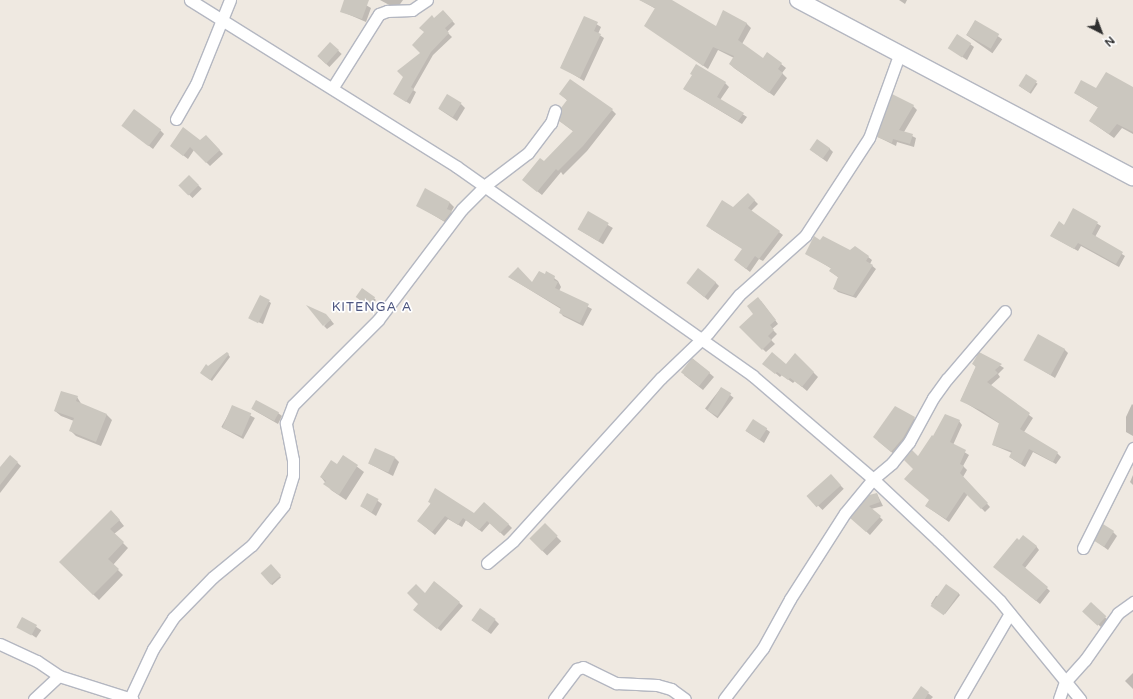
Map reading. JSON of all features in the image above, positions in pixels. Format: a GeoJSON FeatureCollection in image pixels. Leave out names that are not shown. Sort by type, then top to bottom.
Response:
{"type":"FeatureCollection","features":[{"type":"Feature","properties":{"kind":"main road"},"geometry":{"type":"LineString","coordinates":[[798,0],[899,55],[1133,177]]}},
{"type":"Feature","properties":{"kind":"street"},"geometry":{"type":"LineString","coordinates":[[190,0],[333,87],[485,186],[700,340],[753,376],[873,479],[944,546],[1010,613],[1080,699]]}},
{"type":"Feature","properties":{"kind":"street"},"geometry":{"type":"LineString","coordinates":[[176,119],[196,84],[230,0]]}},
{"type":"Feature","properties":{"kind":"street"},"geometry":{"type":"LineString","coordinates":[[333,87],[379,14],[386,10],[412,10],[427,0]]}},
{"type":"Feature","properties":{"kind":"street"},"geometry":{"type":"LineString","coordinates":[[487,563],[513,541],[655,384],[700,340],[739,295],[780,260],[814,225],[869,138],[899,55]]}},
{"type":"Feature","properties":{"kind":"street"},"geometry":{"type":"LineString","coordinates":[[0,644],[38,661],[60,676],[131,699],[150,654],[172,618],[213,577],[252,545],[275,520],[284,505],[293,475],[293,460],[286,423],[293,405],[378,320],[462,209],[485,186],[528,153],[551,123],[555,111]]}},
{"type":"Feature","properties":{"kind":"street"},"geometry":{"type":"LineString","coordinates":[[724,699],[762,648],[822,548],[873,479],[896,458],[947,379],[1005,311]]}},
{"type":"Feature","properties":{"kind":"street"},"geometry":{"type":"LineString","coordinates":[[1083,548],[1133,448]]}},
{"type":"Feature","properties":{"kind":"street"},"geometry":{"type":"LineString","coordinates":[[1059,699],[1065,682],[1085,660],[1118,613],[1133,602]]}},
{"type":"Feature","properties":{"kind":"street"},"geometry":{"type":"LineString","coordinates":[[960,699],[1010,613]]}},
{"type":"Feature","properties":{"kind":"street"},"geometry":{"type":"LineString","coordinates":[[554,699],[577,669],[583,667],[616,683],[657,685],[671,689],[685,699]]}},
{"type":"Feature","properties":{"kind":"street"},"geometry":{"type":"LineString","coordinates":[[34,699],[60,676]]}},
{"type":"Feature","properties":{"kind":"building"},"geometry":{"type":"Polygon","coordinates":[[[344,0],[369,0],[362,19],[340,12],[344,0]]]}},
{"type":"Feature","properties":{"kind":"building"},"geometry":{"type":"Polygon","coordinates":[[[639,0],[672,0],[716,26],[723,10],[747,23],[738,40],[763,58],[767,52],[782,63],[778,69],[783,73],[769,93],[729,64],[734,56],[713,47],[703,66],[644,26],[655,8],[639,0]]]}},
{"type":"Feature","properties":{"kind":"building"},"geometry":{"type":"Polygon","coordinates":[[[443,10],[453,21],[445,28],[449,33],[431,52],[411,87],[414,89],[406,102],[393,94],[403,77],[397,71],[420,53],[412,45],[424,32],[419,28],[432,15],[434,18],[443,10]]]}},
{"type":"Feature","properties":{"kind":"building"},"geometry":{"type":"Polygon","coordinates":[[[584,16],[598,22],[594,31],[601,34],[580,78],[560,68],[584,16]]]}},
{"type":"Feature","properties":{"kind":"building"},"geometry":{"type":"Polygon","coordinates":[[[975,20],[999,34],[991,49],[966,35],[975,20]]]}},
{"type":"Feature","properties":{"kind":"building"},"geometry":{"type":"Polygon","coordinates":[[[957,34],[971,43],[962,58],[948,48],[957,34]]]}},
{"type":"Feature","properties":{"kind":"building"},"geometry":{"type":"Polygon","coordinates":[[[330,42],[339,50],[326,64],[317,56],[330,42]]]}},
{"type":"Feature","properties":{"kind":"building"},"geometry":{"type":"Polygon","coordinates":[[[696,64],[726,82],[717,97],[744,113],[738,121],[683,89],[692,75],[690,74],[696,64]]]}},
{"type":"Feature","properties":{"kind":"building"},"geometry":{"type":"Polygon","coordinates":[[[1106,72],[1133,87],[1133,132],[1117,124],[1109,134],[1089,121],[1098,107],[1074,93],[1081,80],[1096,88],[1106,72]]]}},
{"type":"Feature","properties":{"kind":"building"},"geometry":{"type":"Polygon","coordinates":[[[1026,74],[1037,81],[1030,93],[1019,86],[1026,74]]]}},
{"type":"Feature","properties":{"kind":"building"},"geometry":{"type":"Polygon","coordinates":[[[570,79],[613,109],[583,146],[558,171],[556,169],[537,192],[522,180],[540,158],[544,161],[573,131],[559,121],[561,108],[567,100],[559,94],[570,79]]]}},
{"type":"Feature","properties":{"kind":"building"},"geometry":{"type":"Polygon","coordinates":[[[447,94],[462,103],[453,117],[438,109],[447,94]]]}},
{"type":"Feature","properties":{"kind":"building"},"geometry":{"type":"Polygon","coordinates":[[[892,94],[914,105],[899,130],[913,134],[910,144],[893,139],[892,143],[877,137],[892,94]]]}},
{"type":"Feature","properties":{"kind":"building"},"geometry":{"type":"Polygon","coordinates":[[[134,109],[161,129],[149,146],[121,126],[134,109]]]}},
{"type":"Feature","properties":{"kind":"building"},"geometry":{"type":"Polygon","coordinates":[[[183,127],[200,140],[206,135],[220,150],[206,163],[190,147],[183,156],[170,146],[183,127]]]}},
{"type":"Feature","properties":{"kind":"building"},"geometry":{"type":"Polygon","coordinates":[[[817,139],[830,148],[823,159],[810,150],[817,139]]]}},
{"type":"Feature","properties":{"kind":"building"},"geometry":{"type":"Polygon","coordinates":[[[189,175],[199,185],[188,196],[178,186],[189,175]]]}},
{"type":"Feature","properties":{"kind":"building"},"geometry":{"type":"Polygon","coordinates":[[[425,188],[450,202],[447,209],[452,211],[444,221],[416,206],[425,188]]]}},
{"type":"Feature","properties":{"kind":"building"},"geometry":{"type":"Polygon","coordinates":[[[748,193],[755,200],[748,208],[780,231],[759,259],[755,256],[746,269],[734,260],[742,249],[706,226],[722,200],[733,207],[748,193]]]}},
{"type":"Feature","properties":{"kind":"building"},"geometry":{"type":"Polygon","coordinates":[[[1073,208],[1098,222],[1092,234],[1123,252],[1116,264],[1078,243],[1074,249],[1050,236],[1059,221],[1064,225],[1073,208]]]}},
{"type":"Feature","properties":{"kind":"building"},"geometry":{"type":"Polygon","coordinates":[[[588,211],[609,223],[598,241],[578,229],[588,211]]]}},
{"type":"Feature","properties":{"kind":"building"},"geometry":{"type":"Polygon","coordinates":[[[814,236],[820,240],[823,236],[850,250],[855,246],[869,256],[866,261],[873,265],[853,296],[833,289],[838,277],[829,271],[831,268],[805,254],[814,236]]]}},
{"type":"Feature","properties":{"kind":"building"},"geometry":{"type":"Polygon","coordinates":[[[518,267],[532,282],[539,271],[545,274],[546,271],[555,276],[554,280],[558,282],[555,288],[589,304],[580,323],[559,313],[561,308],[508,277],[518,267]]]}},
{"type":"Feature","properties":{"kind":"building"},"geometry":{"type":"Polygon","coordinates":[[[698,268],[716,282],[704,297],[686,283],[698,268]]]}},
{"type":"Feature","properties":{"kind":"building"},"geometry":{"type":"Polygon","coordinates":[[[362,288],[375,297],[369,306],[356,297],[362,288]]]}},
{"type":"Feature","properties":{"kind":"building"},"geometry":{"type":"Polygon","coordinates":[[[260,295],[270,300],[258,323],[248,318],[260,295]]]}},
{"type":"Feature","properties":{"kind":"building"},"geometry":{"type":"Polygon","coordinates":[[[758,297],[776,320],[770,325],[774,330],[768,336],[772,340],[762,350],[739,327],[753,314],[747,306],[758,297]]]}},
{"type":"Feature","properties":{"kind":"building"},"geometry":{"type":"Polygon","coordinates":[[[306,305],[326,314],[331,320],[323,326],[306,305]]]}},
{"type":"Feature","properties":{"kind":"building"},"geometry":{"type":"Polygon","coordinates":[[[1038,334],[1065,349],[1051,375],[1023,360],[1038,334]]]}},
{"type":"Feature","properties":{"kind":"building"},"geometry":{"type":"Polygon","coordinates":[[[227,352],[229,354],[210,380],[200,373],[206,364],[208,366],[227,352]]]}},
{"type":"Feature","properties":{"kind":"building"},"geometry":{"type":"Polygon","coordinates":[[[772,352],[786,364],[795,353],[814,372],[802,387],[790,378],[788,380],[777,372],[775,374],[762,364],[772,352]]]}},
{"type":"Feature","properties":{"kind":"building"},"geometry":{"type":"Polygon","coordinates":[[[979,352],[1002,364],[995,370],[998,373],[987,382],[1030,413],[1020,429],[1058,452],[1053,462],[1029,449],[1021,464],[1009,457],[1012,451],[992,445],[999,423],[982,411],[960,401],[976,366],[972,364],[979,352]]]}},
{"type":"Feature","properties":{"kind":"building"},"geometry":{"type":"Polygon","coordinates":[[[692,358],[710,372],[699,386],[681,372],[692,358]]]}},
{"type":"Feature","properties":{"kind":"building"},"geometry":{"type":"Polygon","coordinates":[[[721,387],[731,393],[717,416],[707,410],[721,387]]]}},
{"type":"Feature","properties":{"kind":"building"},"geometry":{"type":"Polygon","coordinates":[[[61,391],[78,396],[76,401],[107,414],[96,442],[69,431],[74,418],[54,411],[61,391]]]}},
{"type":"Feature","properties":{"kind":"building"},"geometry":{"type":"Polygon","coordinates":[[[256,400],[279,412],[274,421],[251,409],[256,400]]]}},
{"type":"Feature","properties":{"kind":"building"},"geometry":{"type":"Polygon","coordinates":[[[232,405],[251,413],[242,436],[222,428],[232,405]]]}},
{"type":"Feature","properties":{"kind":"building"},"geometry":{"type":"Polygon","coordinates":[[[895,406],[915,417],[903,438],[891,452],[873,437],[895,406]]]}},
{"type":"Feature","properties":{"kind":"building"},"geometry":{"type":"Polygon","coordinates":[[[945,414],[960,420],[950,442],[966,450],[960,464],[964,466],[960,473],[988,503],[981,509],[964,492],[946,519],[925,506],[929,500],[904,479],[913,469],[904,460],[912,450],[918,456],[932,435],[933,436],[945,414]]]}},
{"type":"Feature","properties":{"kind":"building"},"geometry":{"type":"Polygon","coordinates":[[[753,419],[767,428],[760,440],[745,431],[753,419]]]}},
{"type":"Feature","properties":{"kind":"building"},"geometry":{"type":"Polygon","coordinates":[[[375,448],[395,457],[388,472],[368,464],[375,448]]]}},
{"type":"Feature","properties":{"kind":"building"},"geometry":{"type":"Polygon","coordinates":[[[10,455],[18,462],[0,485],[0,467],[10,455]]]}},
{"type":"Feature","properties":{"kind":"building"},"geometry":{"type":"Polygon","coordinates":[[[343,455],[358,465],[339,495],[323,484],[326,481],[320,477],[331,460],[337,464],[343,455]]]}},
{"type":"Feature","properties":{"kind":"building"},"geometry":{"type":"Polygon","coordinates":[[[831,474],[841,485],[817,507],[806,496],[831,474]]]}},
{"type":"Feature","properties":{"kind":"building"},"geometry":{"type":"Polygon","coordinates":[[[435,488],[474,513],[484,502],[509,524],[500,533],[487,521],[479,530],[463,518],[458,525],[445,516],[432,532],[417,521],[431,503],[428,502],[435,488]]]}},
{"type":"Feature","properties":{"kind":"building"},"geometry":{"type":"Polygon","coordinates":[[[367,493],[379,499],[372,512],[360,506],[367,493]]]}},
{"type":"Feature","properties":{"kind":"building"},"geometry":{"type":"Polygon","coordinates":[[[877,493],[880,502],[869,506],[881,516],[866,532],[850,518],[869,495],[877,493]]]}},
{"type":"Feature","properties":{"kind":"building"},"geometry":{"type":"Polygon","coordinates":[[[111,510],[120,520],[110,529],[124,542],[108,559],[119,569],[93,595],[59,562],[111,510]]]}},
{"type":"Feature","properties":{"kind":"building"},"geometry":{"type":"Polygon","coordinates":[[[545,523],[558,536],[542,551],[529,539],[545,523]]]}},
{"type":"Feature","properties":{"kind":"building"},"geometry":{"type":"Polygon","coordinates":[[[1103,524],[1114,531],[1104,547],[1093,540],[1103,524]]]}},
{"type":"Feature","properties":{"kind":"building"},"geometry":{"type":"Polygon","coordinates":[[[1023,535],[1037,546],[1022,565],[1048,587],[1036,601],[993,567],[1017,538],[1019,540],[1023,535]]]}},
{"type":"Feature","properties":{"kind":"building"},"geometry":{"type":"Polygon","coordinates":[[[271,564],[281,575],[271,585],[261,573],[271,564]]]}},
{"type":"Feature","properties":{"kind":"building"},"geometry":{"type":"Polygon","coordinates":[[[434,581],[460,602],[437,629],[413,610],[418,604],[407,593],[416,584],[425,593],[434,581]]]}},
{"type":"Feature","properties":{"kind":"building"},"geometry":{"type":"Polygon","coordinates":[[[946,584],[959,593],[944,615],[931,606],[946,584]]]}},
{"type":"Feature","properties":{"kind":"building"},"geometry":{"type":"Polygon","coordinates":[[[1091,602],[1106,616],[1097,626],[1082,612],[1091,602]]]}},
{"type":"Feature","properties":{"kind":"building"},"geometry":{"type":"Polygon","coordinates":[[[480,608],[496,619],[487,631],[471,620],[480,608]]]}},
{"type":"Feature","properties":{"kind":"building"},"geometry":{"type":"Polygon","coordinates":[[[22,617],[37,625],[31,636],[16,628],[22,617]]]}},
{"type":"Feature","properties":{"kind":"building"},"geometry":{"type":"Polygon","coordinates":[[[921,686],[929,692],[925,699],[912,699],[921,686]]]}},
{"type":"Feature","properties":{"kind":"district","name":"KITENGA A"},"geometry":{"type":"Point","coordinates":[372,307]}}]}
